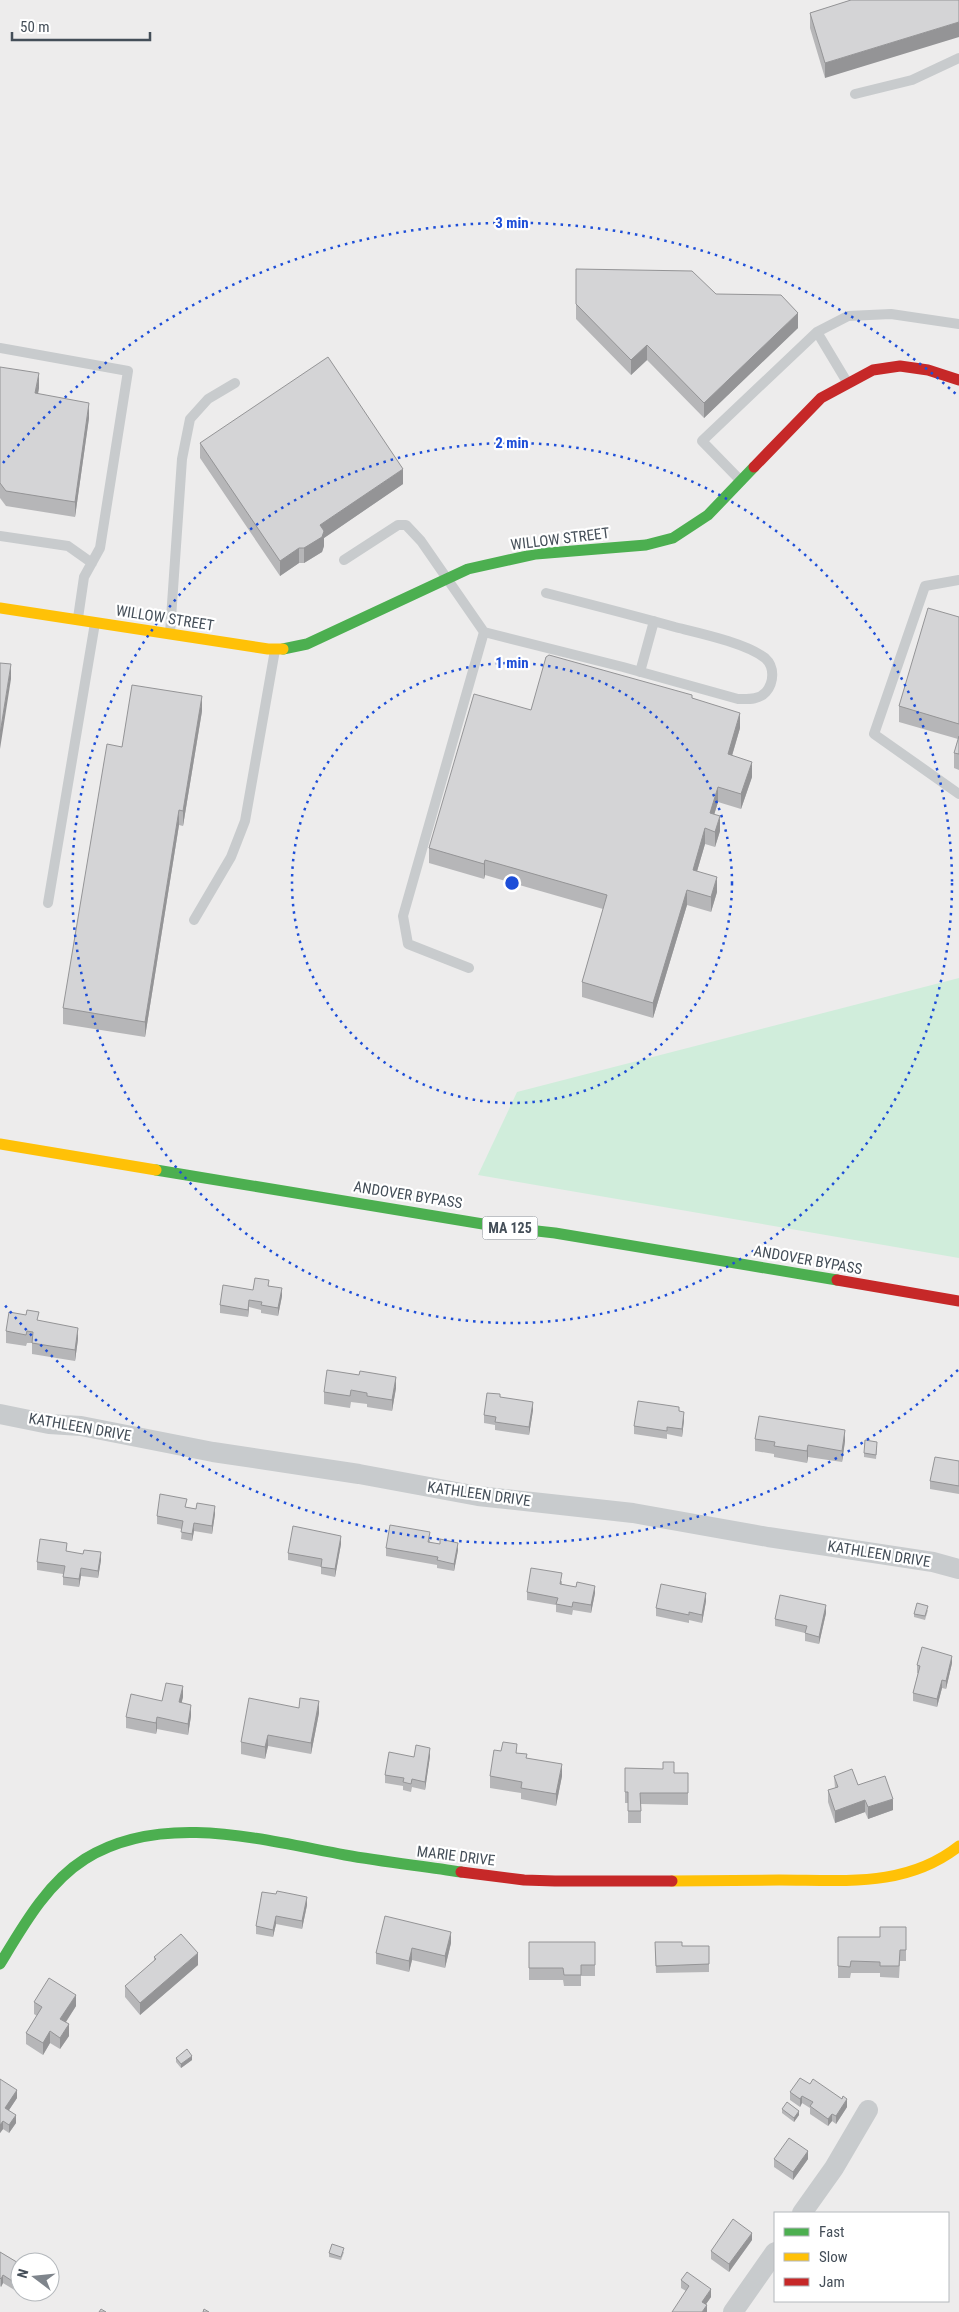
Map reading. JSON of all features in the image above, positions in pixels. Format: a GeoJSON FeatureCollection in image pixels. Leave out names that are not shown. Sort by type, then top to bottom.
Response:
{"type":"FeatureCollection","features":[{"type":"Feature","properties":{"kind":"street","name":"WILLOW STREET"},"geometry":{"type":"LineString","coordinates":[[0,608],[275,649],[289,650],[307,646],[329,633],[468,569],[536,554],[646,545],[673,538],[708,515],[821,398],[873,370],[900,366],[928,370],[959,380]]}},
{"type":"Feature","properties":{"kind":"street","name":"ANDOVER BYPASS"},"geometry":{"type":"LineString","coordinates":[[0,1144],[502,1227],[555,1233],[959,1301]]}},
{"type":"Feature","properties":{"kind":"street","name":"KATHLEEN DRIVE"},"geometry":{"type":"LineString","coordinates":[[0,1414],[50,1424],[81,1426],[222,1454],[359,1474],[478,1496],[634,1513],[768,1537],[933,1562],[959,1568]]}},
{"type":"Feature","properties":{"kind":"street","name":"MARIE DRIVE"},"geometry":{"type":"LineString","coordinates":[[0,1964],[35,1910],[55,1886],[75,1868],[100,1850],[127,1841],[163,1835],[207,1834],[240,1836],[372,1860],[522,1880],[675,1883],[770,1880],[854,1881],[896,1875],[939,1862],[959,1846]]}},
{"type":"Feature","properties":{"kind":"street"},"geometry":{"type":"LineString","coordinates":[[803,2212],[834,2168],[868,2110]]}},
{"type":"Feature","properties":{"kind":"street"},"geometry":{"type":"LineString","coordinates":[[733,2312],[774,2253]]}},
{"type":"Feature","properties":{"kind":"lane"},"geometry":{"type":"LineString","coordinates":[[855,94],[912,80],[959,58]]}},
{"type":"Feature","properties":{"kind":"lane"},"geometry":{"type":"LineString","coordinates":[[741,481],[702,441],[817,332],[848,316],[891,314],[959,324]]}},
{"type":"Feature","properties":{"kind":"lane"},"geometry":{"type":"LineString","coordinates":[[817,332],[847,383]]}},
{"type":"Feature","properties":{"kind":"lane"},"geometry":{"type":"LineString","coordinates":[[0,348],[128,371],[100,548],[84,577],[78,620]]}},
{"type":"Feature","properties":{"kind":"lane"},"geometry":{"type":"LineString","coordinates":[[170,634],[182,460],[190,419],[208,399],[235,383]]}},
{"type":"Feature","properties":{"kind":"lane"},"geometry":{"type":"LineString","coordinates":[[344,560],[398,525],[406,524],[420,540],[484,632],[738,699],[752,699],[764,695],[772,685],[773,674],[766,658],[749,650],[711,636],[546,592]]}},
{"type":"Feature","properties":{"kind":"lane"},"geometry":{"type":"LineString","coordinates":[[0,536],[68,546],[92,563]]}},
{"type":"Feature","properties":{"kind":"lane"},"geometry":{"type":"LineString","coordinates":[[959,580],[925,586],[874,734],[959,794]]}},
{"type":"Feature","properties":{"kind":"lane"},"geometry":{"type":"LineString","coordinates":[[640,672],[654,621]]}},
{"type":"Feature","properties":{"kind":"lane"},"geometry":{"type":"LineString","coordinates":[[48,903],[96,622]]}},
{"type":"Feature","properties":{"kind":"lane"},"geometry":{"type":"LineString","coordinates":[[469,968],[408,944],[403,916],[484,632]]}},
{"type":"Feature","properties":{"kind":"lane"},"geometry":{"type":"LineString","coordinates":[[194,920],[231,857],[245,821],[275,649]]}},
{"type":"Feature","properties":{"kind":"green space"},"geometry":{"type":"Polygon","coordinates":[[[959,978],[959,1258],[478,1175],[517,1092],[959,978]]]}},
{"type":"Feature","properties":{"kind":"building"},"geometry":{"type":"Polygon","coordinates":[[[851,0],[959,0],[959,22],[825,63],[810,13],[851,0]]]}},
{"type":"Feature","properties":{"kind":"building"},"geometry":{"type":"Polygon","coordinates":[[[576,269],[692,271],[716,294],[781,295],[798,313],[704,403],[647,345],[631,360],[576,304],[576,269]]]}},
{"type":"Feature","properties":{"kind":"building"},"geometry":{"type":"Polygon","coordinates":[[[328,357],[403,469],[320,525],[324,531],[322,537],[304,548],[299,548],[280,561],[200,443],[328,357]]]}},
{"type":"Feature","properties":{"kind":"building"},"geometry":{"type":"Polygon","coordinates":[[[0,367],[39,373],[35,393],[89,403],[75,502],[6,491],[0,483],[0,367]]]}},
{"type":"Feature","properties":{"kind":"building"},"geometry":{"type":"Polygon","coordinates":[[[928,608],[959,617],[959,724],[899,706],[928,608]]]}},
{"type":"Feature","properties":{"kind":"building"},"geometry":{"type":"Polygon","coordinates":[[[549,655],[692,695],[692,698],[740,713],[728,754],[752,762],[741,794],[718,787],[710,813],[720,816],[715,832],[705,828],[693,870],[717,877],[711,897],[687,890],[653,1003],[582,982],[607,895],[485,860],[484,864],[429,848],[474,694],[531,710],[546,657],[549,655]]]}},
{"type":"Feature","properties":{"kind":"building"},"geometry":{"type":"Polygon","coordinates":[[[0,663],[11,664],[0,734],[0,663]]]}},
{"type":"Feature","properties":{"kind":"building"},"geometry":{"type":"Polygon","coordinates":[[[132,685],[202,696],[183,811],[179,810],[145,1022],[63,1008],[107,744],[122,747],[132,685]]]}},
{"type":"Feature","properties":{"kind":"building"},"geometry":{"type":"Polygon","coordinates":[[[959,736],[959,754],[954,753],[959,736]]]}},
{"type":"Feature","properties":{"kind":"building"},"geometry":{"type":"Polygon","coordinates":[[[255,1278],[269,1280],[268,1286],[282,1288],[278,1308],[261,1305],[262,1302],[249,1300],[248,1310],[220,1305],[223,1285],[253,1290],[255,1278]]]}},
{"type":"Feature","properties":{"kind":"building"},"geometry":{"type":"Polygon","coordinates":[[[27,1310],[39,1312],[37,1320],[78,1328],[75,1350],[32,1343],[33,1332],[27,1331],[26,1335],[6,1331],[9,1312],[26,1315],[27,1310]]]}},
{"type":"Feature","properties":{"kind":"building"},"geometry":{"type":"Polygon","coordinates":[[[327,1370],[359,1375],[360,1371],[396,1377],[392,1400],[367,1396],[367,1393],[351,1390],[350,1396],[324,1392],[327,1370]]]}},
{"type":"Feature","properties":{"kind":"building"},"geometry":{"type":"Polygon","coordinates":[[[487,1393],[500,1394],[500,1397],[533,1402],[529,1427],[495,1422],[496,1417],[484,1415],[487,1393]]]}},
{"type":"Feature","properties":{"kind":"building"},"geometry":{"type":"Polygon","coordinates":[[[638,1401],[679,1407],[679,1411],[684,1412],[682,1429],[667,1427],[667,1431],[634,1426],[638,1401]]]}},
{"type":"Feature","properties":{"kind":"building"},"geometry":{"type":"Polygon","coordinates":[[[759,1416],[845,1430],[842,1451],[808,1445],[807,1451],[774,1446],[775,1442],[755,1439],[759,1416]]]}},
{"type":"Feature","properties":{"kind":"building"},"geometry":{"type":"Polygon","coordinates":[[[865,1440],[877,1442],[876,1455],[864,1453],[865,1440]]]}},
{"type":"Feature","properties":{"kind":"building"},"geometry":{"type":"Polygon","coordinates":[[[935,1457],[959,1461],[959,1486],[930,1481],[935,1457]]]}},
{"type":"Feature","properties":{"kind":"building"},"geometry":{"type":"Polygon","coordinates":[[[160,1494],[187,1499],[185,1507],[196,1509],[197,1503],[215,1506],[212,1526],[194,1523],[192,1534],[181,1532],[183,1521],[157,1516],[160,1494]]]}},
{"type":"Feature","properties":{"kind":"building"},"geometry":{"type":"Polygon","coordinates":[[[390,1525],[430,1532],[428,1542],[440,1544],[440,1539],[458,1543],[454,1564],[437,1560],[438,1557],[386,1548],[390,1525]]]}},
{"type":"Feature","properties":{"kind":"building"},"geometry":{"type":"Polygon","coordinates":[[[293,1526],[341,1536],[335,1569],[321,1567],[322,1559],[288,1553],[293,1526]]]}},
{"type":"Feature","properties":{"kind":"building"},"geometry":{"type":"Polygon","coordinates":[[[40,1539],[67,1543],[66,1551],[83,1554],[84,1550],[101,1552],[98,1571],[81,1568],[79,1579],[63,1577],[65,1566],[37,1562],[40,1539]]]}},
{"type":"Feature","properties":{"kind":"building"},"geometry":{"type":"Polygon","coordinates":[[[531,1568],[562,1573],[560,1584],[576,1587],[577,1582],[595,1586],[591,1605],[573,1602],[572,1607],[556,1604],[558,1598],[527,1592],[531,1568]]]}},
{"type":"Feature","properties":{"kind":"building"},"geometry":{"type":"Polygon","coordinates":[[[661,1584],[706,1593],[702,1615],[689,1612],[689,1615],[656,1608],[661,1584]]]}},
{"type":"Feature","properties":{"kind":"building"},"geometry":{"type":"Polygon","coordinates":[[[780,1595],[826,1605],[819,1637],[805,1633],[807,1626],[775,1619],[780,1595]]]}},
{"type":"Feature","properties":{"kind":"building"},"geometry":{"type":"Polygon","coordinates":[[[917,1603],[928,1606],[925,1616],[914,1614],[917,1603]]]}},
{"type":"Feature","properties":{"kind":"building"},"geometry":{"type":"Polygon","coordinates":[[[922,1647],[952,1656],[946,1681],[942,1680],[937,1699],[913,1693],[920,1666],[917,1665],[922,1647]]]}},
{"type":"Feature","properties":{"kind":"building"},"geometry":{"type":"Polygon","coordinates":[[[166,1683],[183,1686],[179,1702],[191,1705],[188,1724],[157,1717],[156,1723],[126,1717],[131,1694],[162,1701],[166,1683]]]}},
{"type":"Feature","properties":{"kind":"building"},"geometry":{"type":"Polygon","coordinates":[[[249,1698],[299,1708],[300,1698],[319,1701],[311,1743],[268,1735],[265,1747],[241,1742],[249,1698]]]}},
{"type":"Feature","properties":{"kind":"building"},"geometry":{"type":"Polygon","coordinates":[[[503,1742],[517,1744],[516,1753],[527,1754],[526,1758],[562,1764],[556,1794],[521,1788],[522,1782],[490,1776],[494,1750],[501,1751],[503,1742]]]}},
{"type":"Feature","properties":{"kind":"building"},"geometry":{"type":"Polygon","coordinates":[[[416,1745],[430,1748],[425,1782],[412,1779],[411,1784],[403,1782],[404,1778],[385,1775],[389,1752],[414,1757],[416,1745]]]}},
{"type":"Feature","properties":{"kind":"building"},"geometry":{"type":"Polygon","coordinates":[[[663,1762],[674,1762],[674,1773],[688,1773],[688,1793],[640,1793],[641,1811],[628,1811],[628,1792],[625,1792],[625,1768],[663,1769],[663,1762]]]}},
{"type":"Feature","properties":{"kind":"building"},"geometry":{"type":"Polygon","coordinates":[[[852,1769],[858,1785],[885,1776],[893,1799],[868,1807],[865,1800],[835,1811],[828,1790],[838,1787],[834,1776],[852,1769]]]}},
{"type":"Feature","properties":{"kind":"building"},"geometry":{"type":"Polygon","coordinates":[[[277,1891],[307,1897],[302,1921],[276,1916],[273,1930],[256,1926],[262,1892],[276,1894],[277,1891]]]}},
{"type":"Feature","properties":{"kind":"building"},"geometry":{"type":"Polygon","coordinates":[[[385,1916],[451,1932],[445,1956],[412,1948],[409,1961],[376,1953],[385,1916]]]}},
{"type":"Feature","properties":{"kind":"building"},"geometry":{"type":"Polygon","coordinates":[[[880,1927],[906,1927],[906,1950],[900,1950],[899,1966],[880,1966],[880,1962],[851,1961],[850,1967],[838,1966],[838,1937],[880,1937],[880,1927]]]}},
{"type":"Feature","properties":{"kind":"building"},"geometry":{"type":"Polygon","coordinates":[[[181,1934],[198,1953],[140,2003],[125,1986],[156,1959],[154,1957],[181,1934]]]}},
{"type":"Feature","properties":{"kind":"building"},"geometry":{"type":"Polygon","coordinates":[[[529,1942],[595,1942],[595,1965],[581,1965],[581,1975],[564,1975],[563,1968],[529,1968],[529,1942]]]}},
{"type":"Feature","properties":{"kind":"building"},"geometry":{"type":"Polygon","coordinates":[[[655,1942],[682,1942],[682,1946],[709,1946],[709,1964],[656,1966],[655,1942]]]}},
{"type":"Feature","properties":{"kind":"building"},"geometry":{"type":"Polygon","coordinates":[[[49,1978],[76,1995],[60,2019],[69,2024],[60,2038],[50,2031],[43,2043],[26,2033],[42,2007],[34,2002],[49,1978]]]}},
{"type":"Feature","properties":{"kind":"building"},"geometry":{"type":"Polygon","coordinates":[[[187,2049],[192,2056],[181,2064],[176,2058],[187,2049]]]}},
{"type":"Feature","properties":{"kind":"building"},"geometry":{"type":"Polygon","coordinates":[[[800,2078],[810,2084],[813,2079],[842,2099],[843,2096],[847,2099],[836,2116],[832,2114],[828,2119],[810,2106],[813,2102],[802,2096],[800,2099],[790,2092],[800,2078]]]}},
{"type":"Feature","properties":{"kind":"building"},"geometry":{"type":"Polygon","coordinates":[[[0,2079],[17,2090],[5,2108],[16,2115],[9,2125],[3,2121],[0,2125],[0,2079]]]}},
{"type":"Feature","properties":{"kind":"building"},"geometry":{"type":"Polygon","coordinates":[[[787,2102],[799,2111],[794,2118],[782,2109],[787,2102]]]}},
{"type":"Feature","properties":{"kind":"building"},"geometry":{"type":"Polygon","coordinates":[[[789,2138],[808,2151],[793,2172],[774,2159],[789,2138]]]}},
{"type":"Feature","properties":{"kind":"building"},"geometry":{"type":"Polygon","coordinates":[[[733,2219],[752,2233],[729,2264],[711,2251],[733,2219]]]}},
{"type":"Feature","properties":{"kind":"building"},"geometry":{"type":"Polygon","coordinates":[[[332,2244],[344,2248],[341,2257],[329,2253],[332,2244]]]}},
{"type":"Feature","properties":{"kind":"building"},"geometry":{"type":"Polygon","coordinates":[[[0,2252],[10,2258],[10,2280],[3,2275],[0,2278],[0,2252]]]}},
{"type":"Feature","properties":{"kind":"building"},"geometry":{"type":"Polygon","coordinates":[[[687,2272],[711,2289],[702,2302],[707,2305],[702,2312],[672,2312],[689,2286],[681,2280],[687,2272]]]}},
{"type":"Feature","properties":{"kind":"traffic: fast"},"geometry":{"type":"LineString","coordinates":[[283,649],[307,644],[468,569],[536,554],[646,545],[673,538],[708,515],[754,467]]}},
{"type":"Feature","properties":{"kind":"traffic: fast"},"geometry":{"type":"LineString","coordinates":[[156,1170],[837,1280]]}},
{"type":"Feature","properties":{"kind":"traffic: fast"},"geometry":{"type":"LineString","coordinates":[[0,1964],[37,1906],[71,1869],[85,1859],[115,1844],[147,1836],[179,1833],[213,1833],[461,1872]]}},
{"type":"Feature","properties":{"kind":"traffic: slow"},"geometry":{"type":"LineString","coordinates":[[0,608],[268,649],[283,649]]}},
{"type":"Feature","properties":{"kind":"traffic: slow"},"geometry":{"type":"LineString","coordinates":[[0,1144],[156,1170]]}},
{"type":"Feature","properties":{"kind":"traffic: slow"},"geometry":{"type":"LineString","coordinates":[[672,1881],[827,1881],[873,1879],[918,1869],[939,1860],[959,1846]]}},
{"type":"Feature","properties":{"kind":"traffic: jam"},"geometry":{"type":"LineString","coordinates":[[754,467],[821,398],[873,370],[900,366],[928,370],[959,380]]}},
{"type":"Feature","properties":{"kind":"traffic: jam"},"geometry":{"type":"LineString","coordinates":[[837,1280],[959,1301]]}},
{"type":"Feature","properties":{"kind":"traffic: jam"},"geometry":{"type":"LineString","coordinates":[[461,1872],[524,1880],[672,1881]]}}]}
